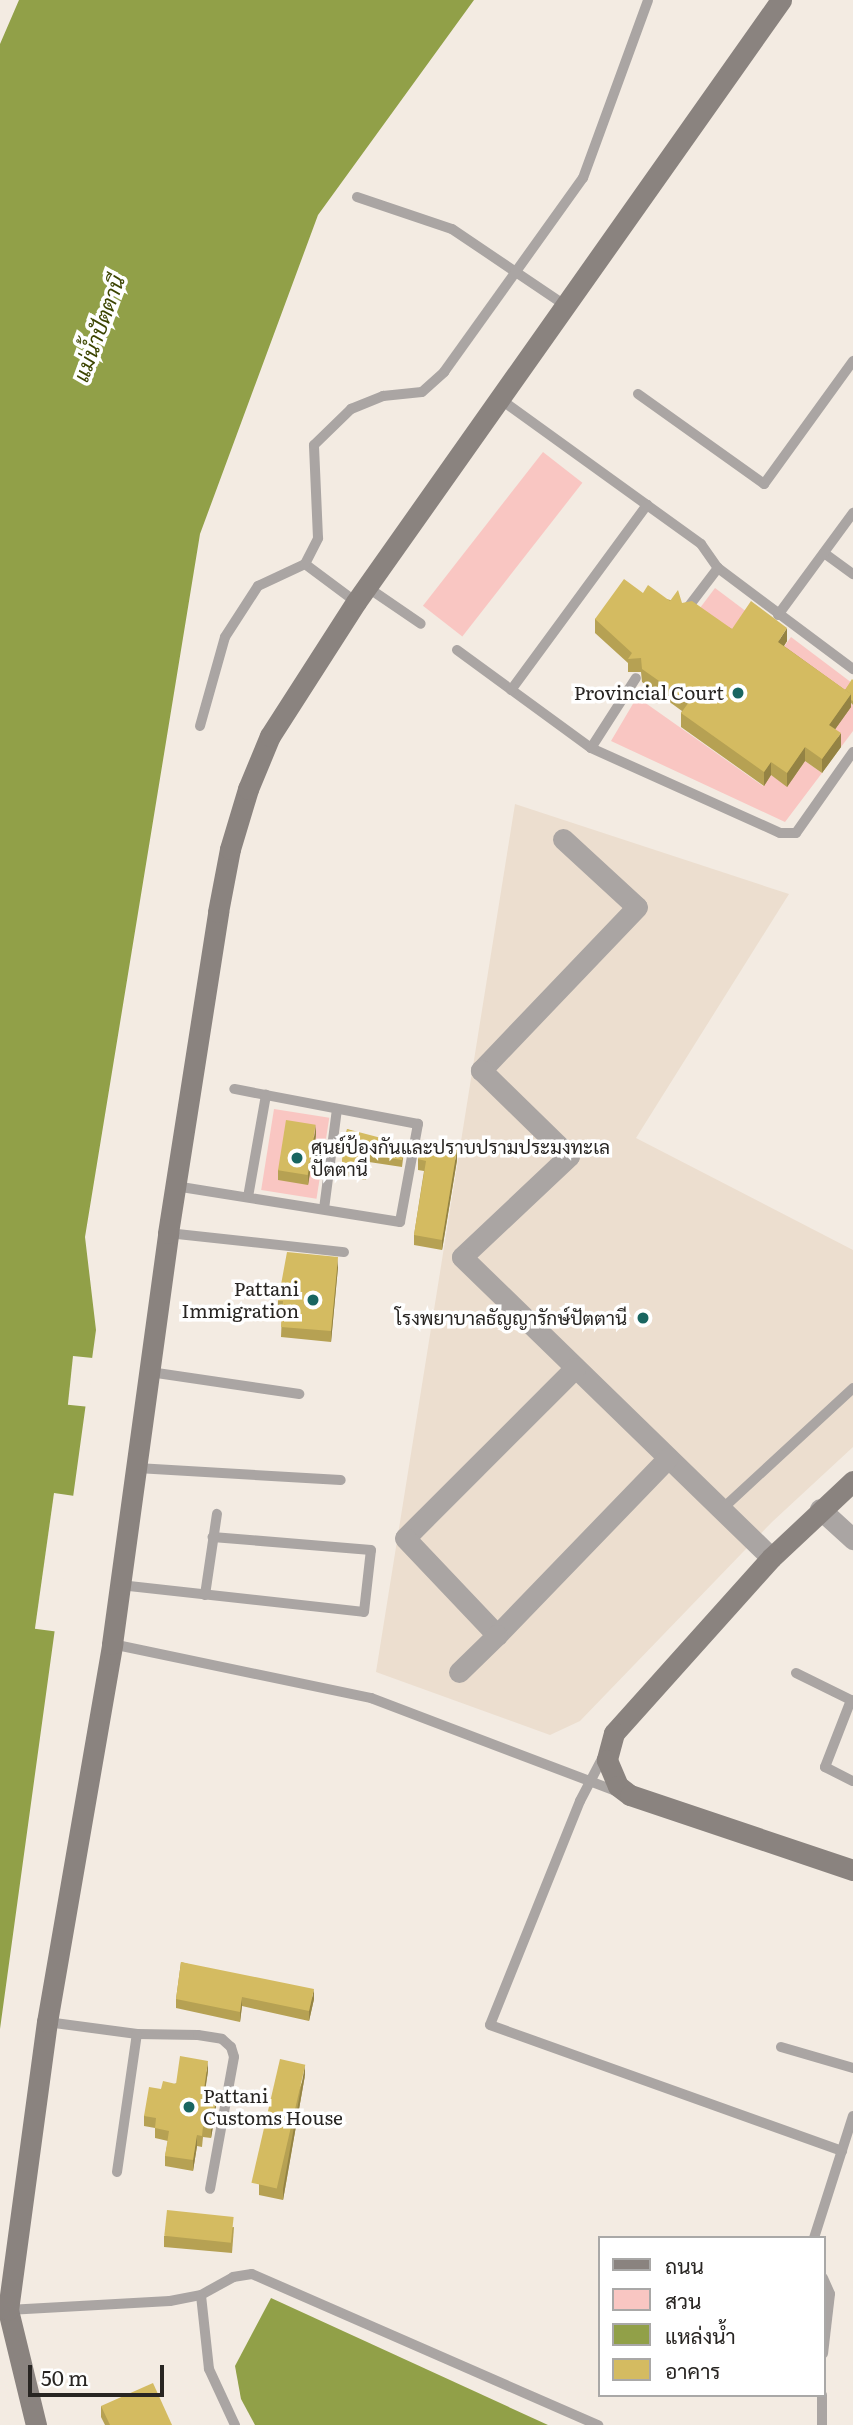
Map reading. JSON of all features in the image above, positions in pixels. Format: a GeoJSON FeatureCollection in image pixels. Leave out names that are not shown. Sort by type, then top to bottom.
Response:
{"type":"FeatureCollection","features":[{"type":"Feature","properties":{"kind":"street"},"geometry":{"type":"LineString","coordinates":[[36,2425],[8,2310],[47,2022],[112,1644],[168,1233],[218,912],[230,849],[248,789],[270,737],[361,595],[781,0]]}},
{"type":"Feature","properties":{"kind":"street"},"geometry":{"type":"LineString","coordinates":[[563,839],[637,906],[481,1070],[569,1156],[462,1257],[771,1558]]}},
{"type":"Feature","properties":{"kind":"street"},"geometry":{"type":"LineString","coordinates":[[497,1635],[405,1538],[575,1368]]}},
{"type":"Feature","properties":{"kind":"street"},"geometry":{"type":"LineString","coordinates":[[459,1672],[668,1458]]}},
{"type":"Feature","properties":{"kind":"street"},"geometry":{"type":"LineString","coordinates":[[853,1481],[820,1509],[771,1558],[614,1733],[608,1746],[611,1774],[630,1796],[853,1870]]}},
{"type":"Feature","properties":{"kind":"street"},"geometry":{"type":"LineString","coordinates":[[820,1509],[853,1539]]}},
{"type":"Feature","properties":{"kind":"lane"},"geometry":{"type":"LineString","coordinates":[[200,726],[225,637],[258,586],[305,564],[318,538],[314,445],[351,410],[383,396],[422,392],[444,372],[583,178],[648,0]]}},
{"type":"Feature","properties":{"kind":"lane"},"geometry":{"type":"LineString","coordinates":[[357,197],[453,229],[517,270],[566,306]]}},
{"type":"Feature","properties":{"kind":"lane"},"geometry":{"type":"LineString","coordinates":[[638,394],[764,484],[853,361]]}},
{"type":"Feature","properties":{"kind":"lane"},"geometry":{"type":"LineString","coordinates":[[500,399],[701,544],[718,568],[853,669]]}},
{"type":"Feature","properties":{"kind":"lane"},"geometry":{"type":"LineString","coordinates":[[511,690],[647,505]]}},
{"type":"Feature","properties":{"kind":"lane"},"geometry":{"type":"LineString","coordinates":[[778,615],[853,513]]}},
{"type":"Feature","properties":{"kind":"lane"},"geometry":{"type":"LineString","coordinates":[[824,553],[853,573]]}},
{"type":"Feature","properties":{"kind":"lane"},"geometry":{"type":"LineString","coordinates":[[305,564],[421,624]]}},
{"type":"Feature","properties":{"kind":"lane"},"geometry":{"type":"LineString","coordinates":[[686,610],[718,568]]}},
{"type":"Feature","properties":{"kind":"lane"},"geometry":{"type":"LineString","coordinates":[[457,650],[591,748],[780,833],[796,832],[853,752]]}},
{"type":"Feature","properties":{"kind":"lane"},"geometry":{"type":"LineString","coordinates":[[591,748],[636,678]]}},
{"type":"Feature","properties":{"kind":"lane"},"geometry":{"type":"LineString","coordinates":[[176,1186],[400,1222],[418,1124],[234,1089]]}},
{"type":"Feature","properties":{"kind":"lane"},"geometry":{"type":"LineString","coordinates":[[248,1197],[266,1095]]}},
{"type":"Feature","properties":{"kind":"lane"},"geometry":{"type":"LineString","coordinates":[[324,1209],[337,1109]]}},
{"type":"Feature","properties":{"kind":"lane"},"geometry":{"type":"LineString","coordinates":[[168,1233],[344,1252]]}},
{"type":"Feature","properties":{"kind":"lane"},"geometry":{"type":"LineString","coordinates":[[150,1372],[299,1394]]}},
{"type":"Feature","properties":{"kind":"lane"},"geometry":{"type":"LineString","coordinates":[[721,1510],[853,1388]]}},
{"type":"Feature","properties":{"kind":"lane"},"geometry":{"type":"LineString","coordinates":[[137,1468],[341,1480]]}},
{"type":"Feature","properties":{"kind":"lane"},"geometry":{"type":"LineString","coordinates":[[205,1595],[217,1514]]}},
{"type":"Feature","properties":{"kind":"lane"},"geometry":{"type":"LineString","coordinates":[[121,1585],[365,1612],[372,1550],[213,1537]]}},
{"type":"Feature","properties":{"kind":"lane"},"geometry":{"type":"LineString","coordinates":[[112,1644],[371,1698],[630,1796]]}},
{"type":"Feature","properties":{"kind":"lane"},"geometry":{"type":"LineString","coordinates":[[796,1673],[852,1700],[825,1767],[853,1781]]}},
{"type":"Feature","properties":{"kind":"lane"},"geometry":{"type":"LineString","coordinates":[[608,1746],[590,1782],[489,2025],[842,2151]]}},
{"type":"Feature","properties":{"kind":"lane"},"geometry":{"type":"LineString","coordinates":[[47,2022],[137,2034],[198,2035],[222,2039],[231,2047],[234,2057],[210,2189]]}},
{"type":"Feature","properties":{"kind":"lane"},"geometry":{"type":"LineString","coordinates":[[117,2172],[137,2034]]}},
{"type":"Feature","properties":{"kind":"lane"},"geometry":{"type":"LineString","coordinates":[[781,2047],[853,2068]]}},
{"type":"Feature","properties":{"kind":"lane"},"geometry":{"type":"LineString","coordinates":[[815,2236],[853,2116]]}},
{"type":"Feature","properties":{"kind":"lane"},"geometry":{"type":"LineString","coordinates":[[8,2310],[201,2295],[233,2277],[252,2274],[598,2425]]}},
{"type":"Feature","properties":{"kind":"lane"},"geometry":{"type":"LineString","coordinates":[[825,2283],[830,2294],[825,2337]]}},
{"type":"Feature","properties":{"kind":"lane"},"geometry":{"type":"LineString","coordinates":[[201,2295],[209,2369],[235,2425]]}},
{"type":"Feature","properties":{"kind":"lane"},"geometry":{"type":"LineString","coordinates":[[822,2397],[822,2425]]}},
{"type":"Feature","properties":{"kind":"shaded area","name":"โรงพยาบาลธัญญารักษ์ปัตตานี"},"geometry":{"type":"Polygon","coordinates":[[[515,804],[789,894],[636,1138],[853,1250],[853,1447],[772,1522],[580,1721],[550,1735],[376,1672],[515,804]]]}},
{"type":"Feature","properties":{"kind":"green space"},"geometry":{"type":"Polygon","coordinates":[[[543,452],[582,483],[462,636],[423,606],[543,452]]]}},
{"type":"Feature","properties":{"kind":"green space"},"geometry":{"type":"Polygon","coordinates":[[[715,588],[751,615],[730,642],[695,615],[715,588]]]}},
{"type":"Feature","properties":{"kind":"green space"},"geometry":{"type":"Polygon","coordinates":[[[791,637],[852,683],[842,697],[853,705],[853,731],[841,747],[829,738],[778,655],[791,637]]]}},
{"type":"Feature","properties":{"kind":"green space"},"geometry":{"type":"Polygon","coordinates":[[[637,697],[763,786],[771,775],[787,786],[805,761],[822,773],[785,822],[611,741],[637,697]]]}},
{"type":"Feature","properties":{"kind":"green space"},"geometry":{"type":"Polygon","coordinates":[[[274,1109],[329,1118],[316,1199],[261,1190],[274,1109]]]}},
{"type":"Feature","properties":{"kind":"water","name":"แม่น้ำปัตตานี"},"geometry":{"type":"Polygon","coordinates":[[[19,0],[474,0],[318,215],[200,534],[85,1237],[96,1330],[0,2029],[0,44],[19,0]]]}},
{"type":"Feature","properties":{"kind":"water"},"geometry":{"type":"Polygon","coordinates":[[[271,2298],[548,2425],[255,2425],[241,2399],[235,2366],[271,2298]]]}},
{"type":"Feature","properties":{"kind":"pier"},"geometry":{"type":"Polygon","coordinates":[[[73,1356],[93,1358],[88,1407],[68,1405],[73,1356]]]}},
{"type":"Feature","properties":{"kind":"pier"},"geometry":{"type":"Polygon","coordinates":[[[54,1493],[75,1496],[56,1632],[35,1629],[54,1493]]]}},
{"type":"Feature","properties":{"kind":"building","name":"Provincial Court"},"geometry":{"type":"Polygon","coordinates":[[[624,579],[643,593],[648,585],[670,601],[678,590],[682,603],[692,601],[732,629],[751,601],[787,628],[778,642],[851,694],[829,725],[841,733],[822,759],[805,747],[787,773],[771,762],[764,772],[681,713],[689,702],[642,669],[641,658],[628,659],[632,653],[595,619],[624,579]]]}},
{"type":"Feature","properties":{"kind":"building"},"geometry":{"type":"Polygon","coordinates":[[[852,679],[853,701],[851,694],[845,690],[852,679]]]}},
{"type":"Feature","properties":{"kind":"building","name":"ศูนย์ป้องกันและปราบปรามประมงทะเล ปัตตานี"},"geometry":{"type":"Polygon","coordinates":[[[286,1120],[316,1125],[308,1175],[278,1170],[286,1120]]]}},
{"type":"Feature","properties":{"kind":"building"},"geometry":{"type":"Polygon","coordinates":[[[347,1129],[404,1144],[402,1160],[369,1155],[366,1173],[341,1168],[347,1129]]]}},
{"type":"Feature","properties":{"kind":"building"},"geometry":{"type":"Polygon","coordinates":[[[421,1143],[457,1149],[442,1240],[414,1235],[426,1161],[418,1159],[421,1143]]]}},
{"type":"Feature","properties":{"kind":"building"},"geometry":{"type":"Polygon","coordinates":[[[287,1252],[338,1257],[331,1331],[281,1327],[283,1301],[278,1301],[287,1252]]]}},
{"type":"Feature","properties":{"kind":"building"},"geometry":{"type":"Polygon","coordinates":[[[181,1962],[314,1989],[309,2011],[242,1997],[240,2012],[176,1999],[181,1962]]]}},
{"type":"Feature","properties":{"kind":"building"},"geometry":{"type":"Polygon","coordinates":[[[180,2056],[208,2061],[204,2089],[210,2090],[208,2097],[216,2099],[211,2128],[203,2126],[202,2136],[197,2135],[193,2160],[165,2156],[169,2131],[155,2128],[156,2118],[144,2116],[149,2087],[161,2089],[163,2081],[176,2084],[180,2056]]]}},
{"type":"Feature","properties":{"kind":"building"},"geometry":{"type":"Polygon","coordinates":[[[280,2059],[305,2065],[277,2189],[251,2183],[280,2059]]]}},
{"type":"Feature","properties":{"kind":"building"},"geometry":{"type":"Polygon","coordinates":[[[167,2210],[234,2217],[231,2243],[164,2236],[167,2210]]]}},
{"type":"Feature","properties":{"kind":"building"},"geometry":{"type":"Polygon","coordinates":[[[153,2383],[172,2425],[110,2425],[101,2406],[153,2383]]]}},
{"type":"Feature","properties":{"kind":"place","name":"Provincial Court"},"geometry":{"type":"Point","coordinates":[738,693]}},
{"type":"Feature","properties":{"kind":"place","name":"ศูนย์ป้องกันและปราบปรามประมงทะเล ปัตตานี"},"geometry":{"type":"Point","coordinates":[297,1158]}},
{"type":"Feature","properties":{"kind":"place","name":"Pattani Immigration"},"geometry":{"type":"Point","coordinates":[313,1300]}},
{"type":"Feature","properties":{"kind":"place","name":"โรงพยาบาลธัญญารักษ์ปัตตานี"},"geometry":{"type":"Point","coordinates":[643,1318]}},
{"type":"Feature","properties":{"kind":"place","name":"Pattani Customs House"},"geometry":{"type":"Point","coordinates":[189,2107]}}]}
